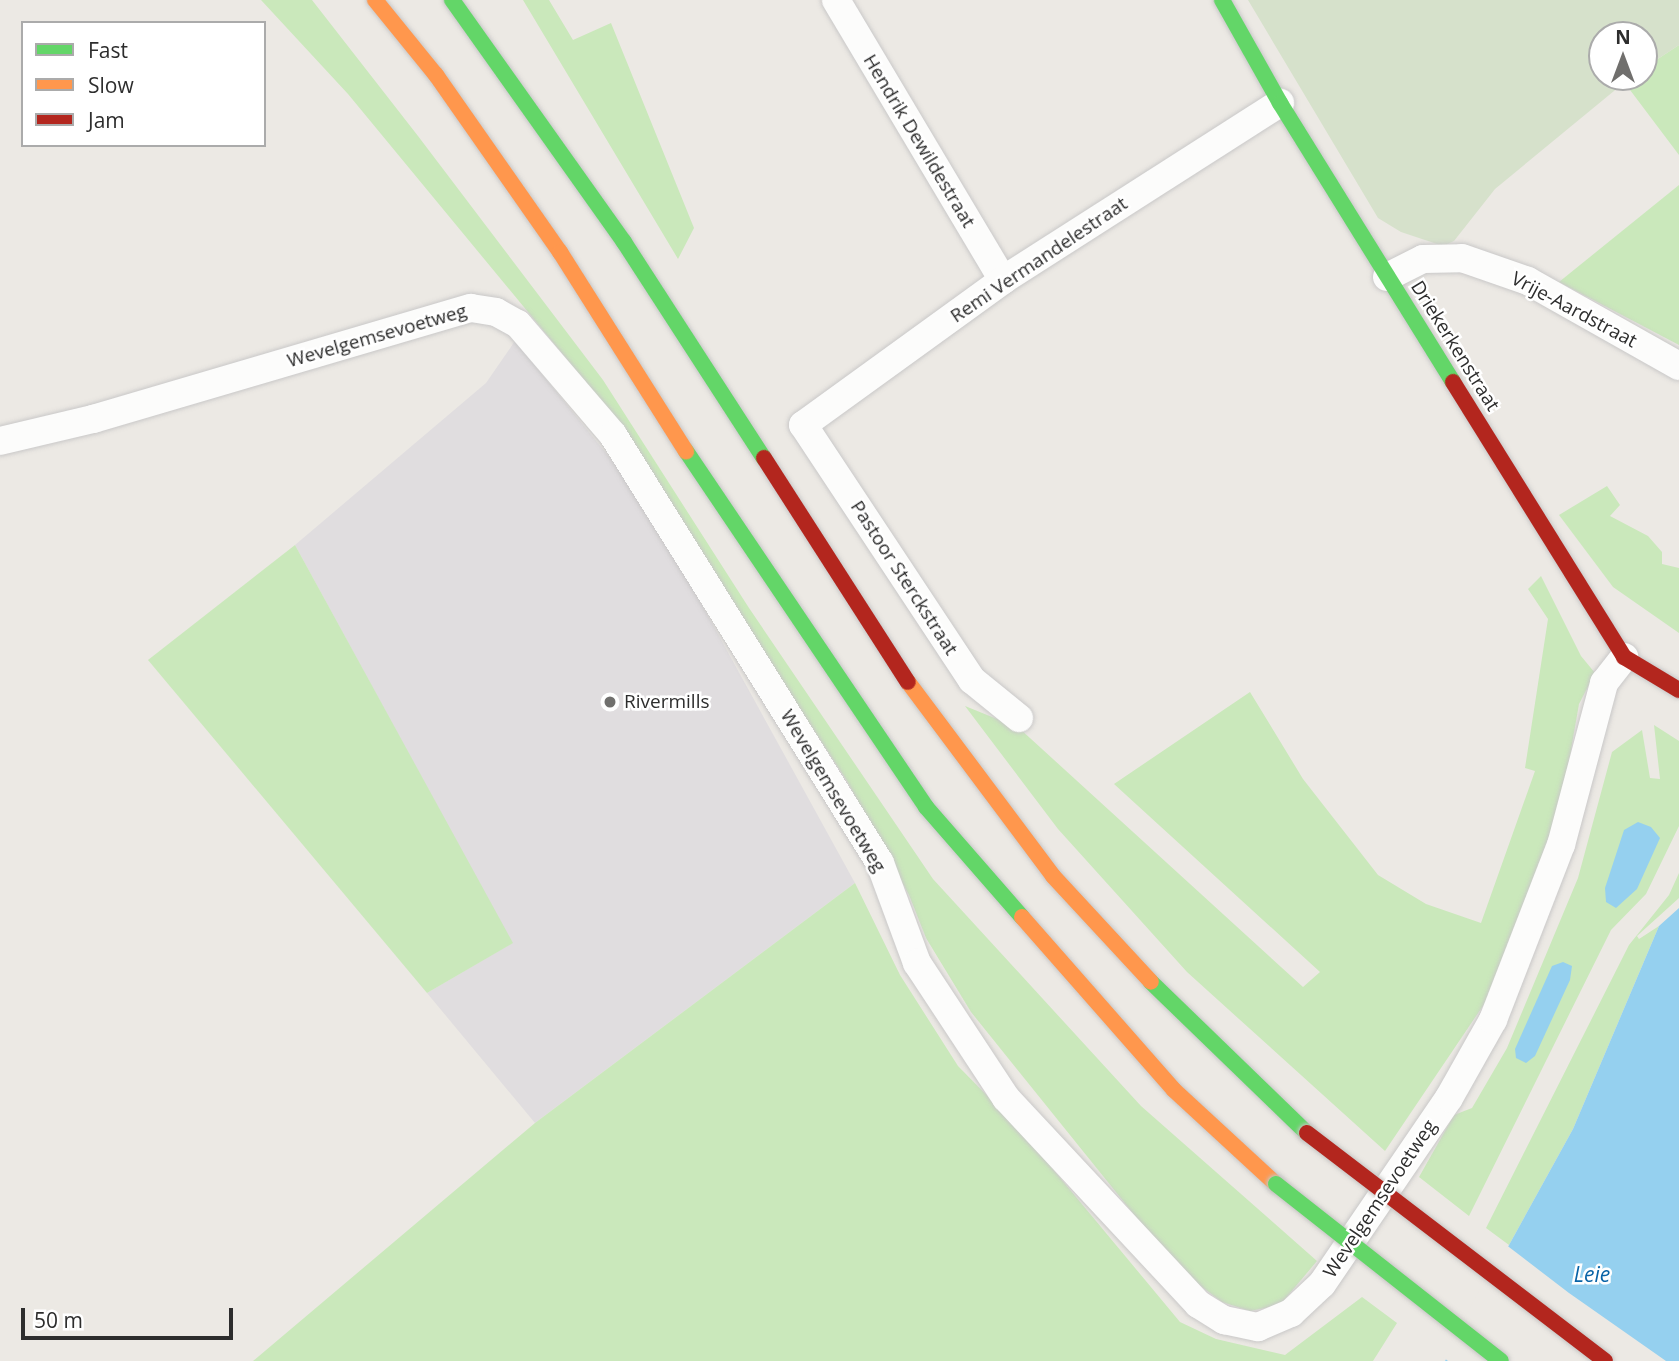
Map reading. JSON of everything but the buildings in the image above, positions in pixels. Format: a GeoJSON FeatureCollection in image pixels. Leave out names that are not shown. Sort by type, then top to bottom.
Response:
{"type":"FeatureCollection","features":[{"type":"Feature","properties":{"kind":"main road"},"geometry":{"type":"LineString","coordinates":[[375,0],[436,75],[559,252],[713,494],[926,807],[1174,1090],[1276,1184],[1501,1361]]}},
{"type":"Feature","properties":{"kind":"main road"},"geometry":{"type":"LineString","coordinates":[[452,0],[624,242],[929,715],[1053,876],[1126,958],[1307,1133],[1605,1361]]}},
{"type":"Feature","properties":{"kind":"main road"},"geometry":{"type":"LineString","coordinates":[[474,30],[475,0]]}},
{"type":"Feature","properties":{"kind":"main road","name":"Driekerkenstraat"},"geometry":{"type":"LineString","coordinates":[[1222,0],[1280,103],[1624,657],[1679,690]]}},
{"type":"Feature","properties":{"kind":"street","name":"Hendrik Dewildestraat"},"geometry":{"type":"LineString","coordinates":[[836,0],[1003,281]]}},
{"type":"Feature","properties":{"kind":"street","name":"Remi Vermandelestraat"},"geometry":{"type":"LineString","coordinates":[[803,425],[1003,281],[1280,103]]}},
{"type":"Feature","properties":{"kind":"street","name":"Vrije-Aardstraat"},"geometry":{"type":"LineString","coordinates":[[1387,277],[1423,259],[1462,258],[1528,281],[1679,366]]}},
{"type":"Feature","properties":{"kind":"street","name":"Wevelgemsevoetweg"},"geometry":{"type":"LineString","coordinates":[[0,441],[93,419],[471,308],[496,312],[518,324],[613,435],[880,863],[916,962],[1006,1098],[1198,1304],[1224,1320],[1258,1327],[1291,1313],[1322,1284],[1449,1098],[1493,1020],[1561,845],[1604,683],[1624,657]]}},
{"type":"Feature","properties":{"kind":"street","name":"Pastoor Sterckstraat"},"geometry":{"type":"LineString","coordinates":[[803,425],[972,680],[1019,718]]}},
{"type":"Feature","properties":{"kind":"shaded area"},"geometry":{"type":"Polygon","coordinates":[[[515,341],[644,500],[855,883],[535,1123],[427,993],[512,943],[295,545],[486,383],[515,341]]]}},
{"type":"Feature","properties":{"kind":"green space"},"geometry":{"type":"Polygon","coordinates":[[[261,0],[312,0],[418,136],[603,380],[749,608],[933,879],[1141,1106],[1317,1261],[1280,1305],[1250,1311],[1222,1302],[1194,1281],[1136,1217],[971,1012],[926,938],[909,895],[847,781],[589,386],[348,94],[261,0]]]}},
{"type":"Feature","properties":{"kind":"green space"},"geometry":{"type":"Polygon","coordinates":[[[523,0],[549,0],[573,40],[611,23],[694,228],[678,259],[523,0]]]}},
{"type":"Feature","properties":{"kind":"green space"},"geometry":{"type":"Polygon","coordinates":[[[1248,0],[1679,0],[1679,45],[1658,59],[1658,21],[1588,21],[1588,91],[1614,91],[1495,189],[1454,241],[1443,246],[1401,232],[1378,218],[1248,0]]]}},
{"type":"Feature","properties":{"kind":"green space"},"geometry":{"type":"Polygon","coordinates":[[[1679,45],[1679,155],[1631,91],[1658,91],[1658,59],[1679,45]]]}},
{"type":"Feature","properties":{"kind":"green space"},"geometry":{"type":"Polygon","coordinates":[[[1679,185],[1679,345],[1559,282],[1679,185]]]}},
{"type":"Feature","properties":{"kind":"green space"},"geometry":{"type":"Polygon","coordinates":[[[1607,486],[1620,505],[1610,516],[1648,536],[1662,552],[1662,564],[1679,568],[1679,633],[1613,587],[1559,515],[1607,486]]]}},
{"type":"Feature","properties":{"kind":"green space"},"geometry":{"type":"Polygon","coordinates":[[[295,545],[513,943],[427,993],[148,660],[295,545]]]}},
{"type":"Feature","properties":{"kind":"green space"},"geometry":{"type":"Polygon","coordinates":[[[1541,576],[1581,656],[1595,673],[1579,704],[1563,796],[1495,988],[1385,1151],[1187,972],[1058,829],[965,706],[1019,728],[1303,987],[1320,972],[1114,784],[1250,692],[1303,779],[1378,875],[1426,904],[1481,923],[1535,771],[1525,768],[1548,619],[1528,589],[1541,576]]]}},
{"type":"Feature","properties":{"kind":"green space"},"geometry":{"type":"Polygon","coordinates":[[[1654,725],[1679,741],[1679,826],[1646,894],[1611,930],[1469,1216],[1419,1177],[1454,1115],[1472,1108],[1507,1048],[1578,878],[1612,752],[1642,730],[1650,778],[1660,779],[1654,725]]]}},
{"type":"Feature","properties":{"kind":"green space"},"geometry":{"type":"Polygon","coordinates":[[[1679,873],[1679,898],[1637,936],[1639,939],[1659,926],[1573,1129],[1509,1245],[1486,1228],[1629,945],[1669,895],[1679,873]]]}},
{"type":"Feature","properties":{"kind":"green space"},"geometry":{"type":"Polygon","coordinates":[[[855,883],[900,975],[958,1066],[1017,1126],[1180,1322],[1216,1339],[1285,1355],[1362,1297],[1397,1323],[1373,1361],[253,1361],[535,1123],[855,883]]]}},
{"type":"Feature","properties":{"kind":"water"},"geometry":{"type":"Polygon","coordinates":[[[1638,822],[1651,827],[1660,838],[1637,889],[1616,908],[1606,902],[1605,888],[1624,830],[1638,822]]]}},
{"type":"Feature","properties":{"kind":"water","name":"Leie"},"geometry":{"type":"Polygon","coordinates":[[[1679,908],[1679,1361],[1445,1361],[1573,1129],[1659,926],[1679,908]]]}},
{"type":"Feature","properties":{"kind":"water"},"geometry":{"type":"Polygon","coordinates":[[[1563,962],[1572,966],[1570,980],[1535,1056],[1526,1063],[1516,1058],[1515,1049],[1552,966],[1563,962]]]}},
{"type":"Feature","properties":{"kind":"pier"},"geometry":{"type":"Polygon","coordinates":[[[1505,1244],[1666,1361],[1448,1361],[1443,1357],[1505,1244]]]}},
{"type":"Feature","properties":{"kind":"traffic: fast"},"geometry":{"type":"LineString","coordinates":[[452,0],[624,242],[764,458]]}},
{"type":"Feature","properties":{"kind":"traffic: fast"},"geometry":{"type":"LineString","coordinates":[[1222,0],[1280,103],[1453,382]]}},
{"type":"Feature","properties":{"kind":"traffic: fast"},"geometry":{"type":"LineString","coordinates":[[686,451],[926,807],[1022,917]]}},
{"type":"Feature","properties":{"kind":"traffic: fast"},"geometry":{"type":"LineString","coordinates":[[1151,982],[1307,1133]]}},
{"type":"Feature","properties":{"kind":"traffic: fast"},"geometry":{"type":"LineString","coordinates":[[1276,1184],[1501,1361]]}},
{"type":"Feature","properties":{"kind":"traffic: slow"},"geometry":{"type":"LineString","coordinates":[[375,0],[436,75],[560,252],[686,451]]}},
{"type":"Feature","properties":{"kind":"traffic: slow"},"geometry":{"type":"LineString","coordinates":[[908,682],[1053,876],[1151,982]]}},
{"type":"Feature","properties":{"kind":"traffic: slow"},"geometry":{"type":"LineString","coordinates":[[1022,917],[1174,1090],[1276,1184]]}},
{"type":"Feature","properties":{"kind":"traffic: jam"},"geometry":{"type":"LineString","coordinates":[[1453,382],[1624,657],[1679,690]]}},
{"type":"Feature","properties":{"kind":"traffic: jam"},"geometry":{"type":"LineString","coordinates":[[764,458],[908,682]]}},
{"type":"Feature","properties":{"kind":"traffic: jam"},"geometry":{"type":"LineString","coordinates":[[1307,1133],[1605,1361]]}},
{"type":"Feature","properties":{"kind":"place","name":"Rivermills"},"geometry":{"type":"Point","coordinates":[610,702]}}]}
